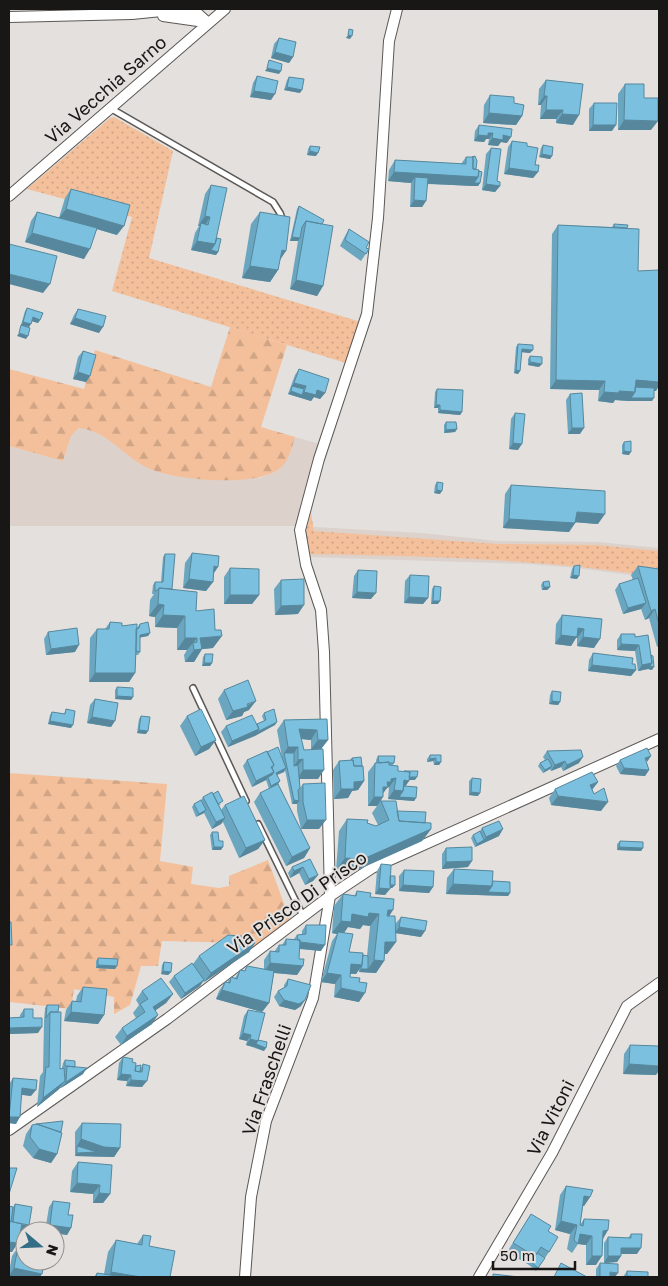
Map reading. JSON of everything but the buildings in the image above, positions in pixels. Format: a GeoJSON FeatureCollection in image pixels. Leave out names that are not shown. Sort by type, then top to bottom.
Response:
{"type":"FeatureCollection","features":[{"type":"Feature","properties":{"kind":"street","name":"Via Vecchia Sarno"},"geometry":{"type":"LineString","coordinates":[[9,196],[225,9]]}},
{"type":"Feature","properties":{"kind":"street","name":"Via Fraschelli"},"geometry":{"type":"LineString","coordinates":[[245,1277],[251,1197],[266,1121],[313,998],[330,896],[324,652],[321,610],[306,565],[300,530],[319,459],[367,314],[378,218],[389,41],[397,9]]}},
{"type":"Feature","properties":{"kind":"street"},"geometry":{"type":"LineString","coordinates":[[9,17],[132,14],[179,17],[208,23]]}},
{"type":"Feature","properties":{"kind":"street","name":"Via Prisco Di Prisco"},"geometry":{"type":"LineString","coordinates":[[9,1130],[167,1019],[330,896],[372,868],[659,739]]}},
{"type":"Feature","properties":{"kind":"street","name":"Via Vitoni"},"geometry":{"type":"LineString","coordinates":[[479,1277],[552,1153],[627,1006],[659,983]]}},
{"type":"Feature","properties":{"kind":"lane"},"geometry":{"type":"LineString","coordinates":[[110,108],[273,202],[283,222]]}},
{"type":"Feature","properties":{"kind":"lane"},"geometry":{"type":"LineString","coordinates":[[193,688],[250,810]]}},
{"type":"Feature","properties":{"kind":"lane"},"geometry":{"type":"LineString","coordinates":[[254,818],[303,916]]}},
{"type":"Feature","properties":{"kind":"shaded area"},"geometry":{"type":"Polygon","coordinates":[[[79,428],[90,429],[110,441],[260,478],[279,470],[289,457],[295,437],[320,444],[295,526],[9,526],[9,446],[63,461],[71,436],[79,428]]]}},
{"type":"Feature","properties":{"kind":"shaded area"},"geometry":{"type":"Polygon","coordinates":[[[315,527],[422,533],[498,541],[599,542],[659,548],[659,579],[578,568],[527,564],[308,557],[306,531],[315,527]]]}},
{"type":"Feature","properties":{"kind":"green space"},"geometry":{"type":"Polygon","coordinates":[[[114,117],[173,151],[149,258],[361,322],[346,363],[112,291],[132,217],[27,189],[110,118],[114,117]]]}},
{"type":"Feature","properties":{"kind":"green space"},"geometry":{"type":"Polygon","coordinates":[[[230,327],[287,345],[261,427],[295,437],[287,460],[278,470],[250,479],[231,480],[211,480],[172,475],[144,466],[106,438],[89,430],[79,428],[71,436],[63,461],[9,446],[9,369],[84,389],[95,350],[211,387],[230,327]]]}},
{"type":"Feature","properties":{"kind":"green space"},"geometry":{"type":"Polygon","coordinates":[[[311,513],[314,531],[498,544],[597,545],[659,551],[659,577],[528,562],[441,557],[309,554],[306,531],[311,513]]]}},
{"type":"Feature","properties":{"kind":"green space"},"geometry":{"type":"Polygon","coordinates":[[[9,773],[167,784],[160,861],[193,867],[191,884],[219,888],[229,886],[229,876],[268,860],[290,920],[250,949],[246,943],[162,941],[158,966],[141,966],[130,1005],[114,1014],[114,997],[74,989],[71,1009],[10,1002],[9,773]]]}}]}
